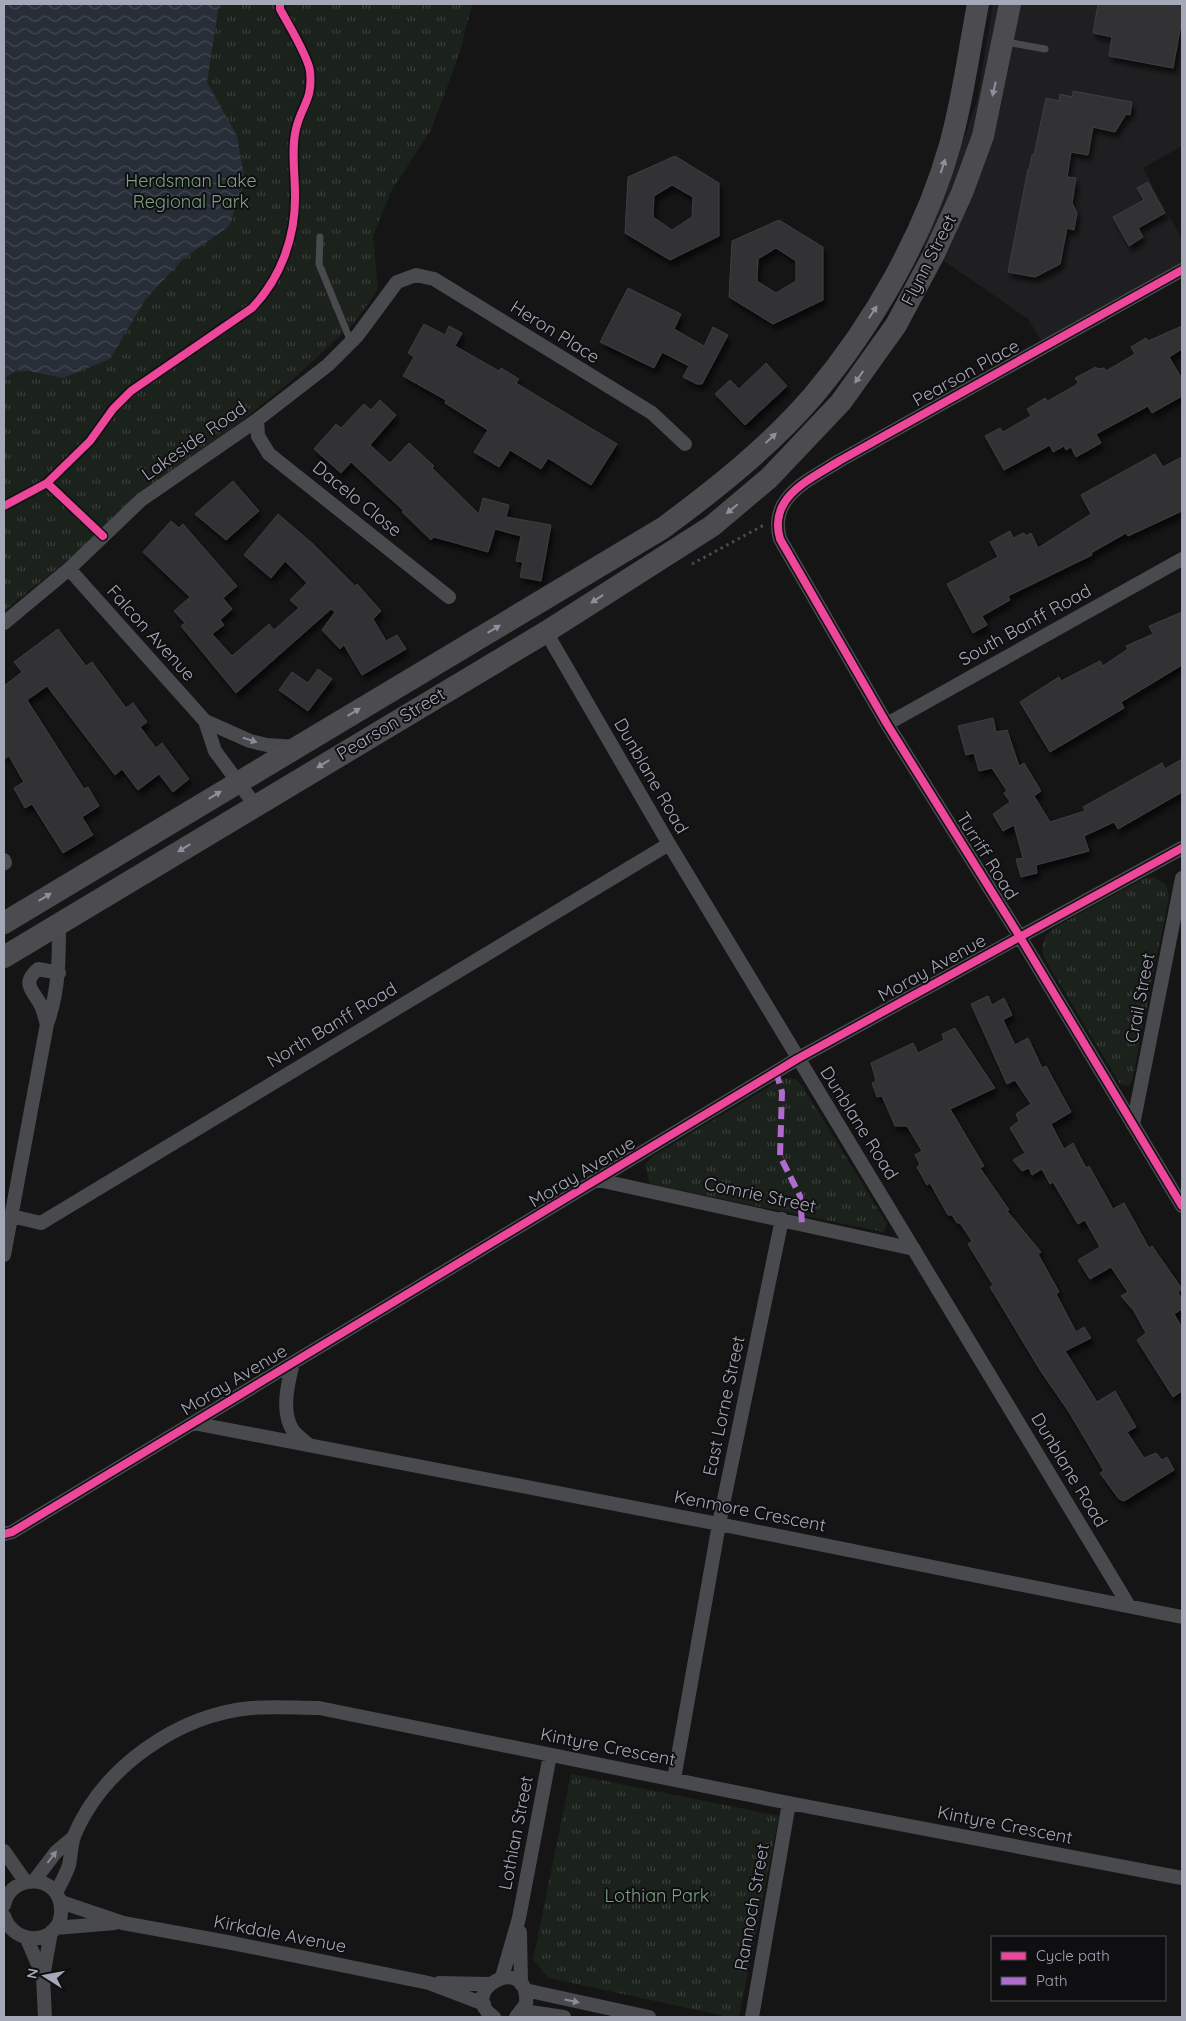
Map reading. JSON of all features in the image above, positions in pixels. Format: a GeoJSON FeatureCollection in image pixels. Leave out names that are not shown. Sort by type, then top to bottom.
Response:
{"type":"FeatureCollection","features":[{"type":"Feature","properties":{"kind":"main road","name":"Flynn Street"},"geometry":{"type":"LineString","coordinates":[[736,471],[813,396],[886,292],[900,268],[934,194],[950,144],[978,4]]}},
{"type":"Feature","properties":{"kind":"main road","name":"Flynn Street"},"geometry":{"type":"LineString","coordinates":[[769,478],[841,402],[896,325],[934,254],[962,193],[983,136],[1010,4]]}},
{"type":"Feature","properties":{"kind":"main road"},"geometry":{"type":"LineString","coordinates":[[962,89],[986,51],[1003,42]]}},
{"type":"Feature","properties":{"kind":"main road","name":"Pearson Street"},"geometry":{"type":"LineString","coordinates":[[4,922],[662,528],[736,471]]}},
{"type":"Feature","properties":{"kind":"main road","name":"Pearson Street"},"geometry":{"type":"LineString","coordinates":[[4,957],[546,632],[712,526],[769,478]]}},
{"type":"Feature","properties":{"kind":"street","name":"Pearson Place"},"geometry":{"type":"LineString","coordinates":[[777,517],[781,505],[802,484],[838,461],[1182,270]]}},
{"type":"Feature","properties":{"kind":"street","name":"Heron Place"},"geometry":{"type":"LineString","coordinates":[[397,282],[416,276],[434,280],[652,414],[684,444]]}},
{"type":"Feature","properties":{"kind":"street","name":"Lakeside Road"},"geometry":{"type":"LineString","coordinates":[[4,623],[69,569],[141,500],[257,420],[328,365],[351,342],[397,282]]}},
{"type":"Feature","properties":{"kind":"street","name":"Dacelo Close"},"geometry":{"type":"LineString","coordinates":[[257,420],[258,436],[269,454],[449,598]]}},
{"type":"Feature","properties":{"kind":"street","name":"Turriff Road"},"geometry":{"type":"LineString","coordinates":[[777,517],[780,539],[886,724],[1020,936],[1182,1206]]}},
{"type":"Feature","properties":{"kind":"street","name":"South Banff Road"},"geometry":{"type":"LineString","coordinates":[[886,724],[1182,560]]}},
{"type":"Feature","properties":{"kind":"street","name":"Falcon Avenue"},"geometry":{"type":"LineString","coordinates":[[69,569],[205,721],[215,751],[255,805]]}},
{"type":"Feature","properties":{"kind":"street","name":"Dunblane Road"},"geometry":{"type":"LineString","coordinates":[[546,632],[797,1059],[1129,1606]]}},
{"type":"Feature","properties":{"kind":"street","name":"Falcon Avenue"},"geometry":{"type":"LineString","coordinates":[[205,721],[267,745],[297,746]]}},
{"type":"Feature","properties":{"kind":"street","name":"North Banff Road"},"geometry":{"type":"LineString","coordinates":[[11,1216],[41,1223],[669,844]]}},
{"type":"Feature","properties":{"kind":"street","name":"Moray Avenue"},"geometry":{"type":"LineString","coordinates":[[4,1534],[12,1532],[797,1059],[1182,848]]}},
{"type":"Feature","properties":{"kind":"street","name":"Crail Street"},"geometry":{"type":"LineString","coordinates":[[1133,1125],[1182,878]]}},
{"type":"Feature","properties":{"kind":"street"},"geometry":{"type":"LineString","coordinates":[[4,1255],[47,1024],[55,1002],[59,973],[59,924]]}},
{"type":"Feature","properties":{"kind":"street"},"geometry":{"type":"LineString","coordinates":[[47,1024],[42,1007],[31,990],[29,982],[31,975],[38,969],[59,973]]}},
{"type":"Feature","properties":{"kind":"street","name":"Comrie Street"},"geometry":{"type":"LineString","coordinates":[[598,1180],[914,1249]]}},
{"type":"Feature","properties":{"kind":"street","name":"East Lorne Street"},"geometry":{"type":"LineString","coordinates":[[674,1779],[719,1524],[782,1219]]}},
{"type":"Feature","properties":{"kind":"street"},"geometry":{"type":"LineString","coordinates":[[293,1363],[286,1392],[288,1414],[294,1431],[309,1445]]}},
{"type":"Feature","properties":{"kind":"street","name":"Kenmore Crescent"},"geometry":{"type":"LineString","coordinates":[[193,1422],[719,1524],[1182,1617]]}},
{"type":"Feature","properties":{"kind":"street","name":"Kintyre Crescent"},"geometry":{"type":"LineString","coordinates":[[43,1977],[53,1930],[62,1911],[58,1898],[68,1867],[74,1837],[92,1804],[117,1773],[152,1745],[203,1718],[250,1708],[319,1708],[789,1803],[1182,1878]]}},
{"type":"Feature","properties":{"kind":"street","name":"Lothian Street"},"geometry":{"type":"LineString","coordinates":[[484,2004],[483,1997],[495,1980],[520,1918],[550,1755]]}},
{"type":"Feature","properties":{"kind":"street","name":"Rannoch Street"},"geometry":{"type":"LineString","coordinates":[[752,2017],[789,1803]]}},
{"type":"Feature","properties":{"kind":"street","name":"Kintyre Crescent"},"geometry":{"type":"LineString","coordinates":[[4,1898],[11,1890],[30,1881],[56,1852],[74,1837]]}},
{"type":"Feature","properties":{"kind":"street"},"geometry":{"type":"LineString","coordinates":[[4,1851],[30,1881]]}},
{"type":"Feature","properties":{"kind":"street","name":"Kirkdale Avenue"},"geometry":{"type":"LineString","coordinates":[[30,1881],[43,1882],[58,1898],[123,1923],[429,1983],[484,2004]]}},
{"type":"Feature","properties":{"kind":"street"},"geometry":{"type":"LineString","coordinates":[[4,1916],[10,1929],[43,1977],[45,2017]]}},
{"type":"Feature","properties":{"kind":"street","name":"Lothian Street"},"geometry":{"type":"LineString","coordinates":[[519,2014],[526,2004],[523,1987],[520,1918]]}},
{"type":"Feature","properties":{"kind":"street","name":"Kirkdale Avenue"},"geometry":{"type":"LineString","coordinates":[[16,1938],[44,1937],[53,1930],[123,1923]]}},
{"type":"Feature","properties":{"kind":"street","name":"Kirkdale Avenue"},"geometry":{"type":"LineString","coordinates":[[429,1983],[516,1980],[523,1987]]}},
{"type":"Feature","properties":{"kind":"street"},"geometry":{"type":"LineString","coordinates":[[523,1987],[649,2017]]}},
{"type":"Feature","properties":{"kind":"street"},"geometry":{"type":"LineString","coordinates":[[484,2004],[492,2017]]}},
{"type":"Feature","properties":{"kind":"street"},"geometry":{"type":"LineString","coordinates":[[519,2014],[564,2017]]}},
{"type":"Feature","properties":{"kind":"lane"},"geometry":{"type":"LineString","coordinates":[[1003,42],[1045,49]]}},
{"type":"Feature","properties":{"kind":"lane"},"geometry":{"type":"LineString","coordinates":[[320,237],[319,264],[351,342]]}},
{"type":"Feature","properties":{"kind":"shaded area"},"geometry":{"type":"Polygon","coordinates":[[[993,4],[1182,4],[1182,146],[1143,168],[1182,239],[1182,270],[1043,343],[1028,319],[921,245],[951,176],[977,101],[993,4]]]}},
{"type":"Feature","properties":{"kind":"green space","name":"Herdsman Lake Regional Park"},"geometry":{"type":"Polygon","coordinates":[[[4,4],[472,4],[460,52],[431,130],[391,191],[373,236],[378,289],[355,322],[290,382],[4,611],[4,4]]]}},
{"type":"Feature","properties":{"kind":"green space"},"geometry":{"type":"Polygon","coordinates":[[[1153,877],[1166,884],[1169,896],[1132,1080],[1129,1086],[1120,1084],[1046,961],[1042,947],[1044,939],[1054,928],[1143,879],[1153,877]]]}},
{"type":"Feature","properties":{"kind":"green space"},"geometry":{"type":"Polygon","coordinates":[[[784,1078],[795,1079],[803,1087],[887,1224],[884,1232],[650,1184],[645,1165],[653,1156],[784,1078]]]}},
{"type":"Feature","properties":{"kind":"green space","name":"Lothian Park"},"geometry":{"type":"Polygon","coordinates":[[[571,1774],[779,1816],[739,2017],[729,2017],[549,1978],[533,1960],[571,1774]]]}},
{"type":"Feature","properties":{"kind":"water"},"geometry":{"type":"Polygon","coordinates":[[[4,4],[219,4],[207,82],[237,136],[245,181],[229,226],[183,259],[145,300],[110,359],[63,378],[18,369],[4,379],[4,4]]]}},
{"type":"Feature","properties":{"kind":"building"},"geometry":{"type":"Polygon","coordinates":[[[1098,4],[1182,4],[1182,19],[1173,68],[1109,56],[1112,37],[1093,33],[1098,4]]]}},
{"type":"Feature","properties":{"kind":"building"},"geometry":{"type":"Polygon","coordinates":[[[1073,91],[1132,102],[1130,115],[1126,114],[1115,132],[1093,127],[1088,155],[1071,152],[1067,177],[1076,178],[1072,203],[1077,213],[1074,230],[1067,228],[1060,264],[1035,277],[1008,272],[1028,169],[1032,155],[1034,155],[1046,98],[1059,101],[1060,94],[1072,97],[1073,91]]]}},
{"type":"Feature","properties":{"kind":"building"},"geometry":{"type":"Polygon","coordinates":[[[675,156],[719,183],[719,236],[670,260],[625,233],[628,177],[675,156]],[[672,185],[654,196],[653,217],[672,230],[692,217],[693,197],[672,185]]]}},
{"type":"Feature","properties":{"kind":"building"},"geometry":{"type":"Polygon","coordinates":[[[1148,182],[1165,213],[1138,228],[1143,237],[1129,246],[1113,217],[1144,200],[1137,188],[1148,182]]]}},
{"type":"Feature","properties":{"kind":"building"},"geometry":{"type":"Polygon","coordinates":[[[779,220],[823,247],[823,300],[773,324],[729,297],[732,241],[779,220]],[[776,248],[758,259],[757,281],[776,293],[796,281],[796,261],[776,248]]]}},
{"type":"Feature","properties":{"kind":"building"},"geometry":{"type":"Polygon","coordinates":[[[628,288],[681,314],[674,329],[704,346],[713,327],[728,335],[702,384],[697,384],[683,377],[689,366],[662,352],[654,368],[600,342],[628,288]]]}},
{"type":"Feature","properties":{"kind":"building"},"geometry":{"type":"Polygon","coordinates":[[[424,324],[445,335],[449,326],[462,333],[455,346],[499,371],[501,368],[519,379],[516,383],[617,444],[591,485],[548,458],[541,469],[510,450],[499,467],[474,452],[488,430],[445,403],[446,400],[403,376],[414,357],[408,353],[424,324]]]}},
{"type":"Feature","properties":{"kind":"building"},"geometry":{"type":"Polygon","coordinates":[[[1182,326],[1182,349],[1169,357],[1182,379],[1182,396],[1152,413],[1148,406],[1096,434],[1101,443],[1076,457],[1071,447],[1066,450],[1064,446],[1053,452],[1050,445],[1004,470],[985,436],[1000,428],[1003,432],[1031,416],[1027,409],[1045,398],[1048,401],[1076,385],[1078,382],[1075,378],[1096,367],[1098,369],[1104,368],[1106,371],[1135,354],[1131,347],[1146,338],[1148,341],[1182,326]]]}},
{"type":"Feature","properties":{"kind":"building"},"geometry":{"type":"Polygon","coordinates":[[[766,363],[787,386],[745,425],[715,394],[730,380],[739,389],[766,363]]]}},
{"type":"Feature","properties":{"kind":"building"},"geometry":{"type":"Polygon","coordinates":[[[380,400],[396,415],[370,445],[390,463],[409,443],[434,466],[432,468],[479,514],[483,498],[509,505],[506,517],[551,525],[541,581],[520,577],[523,562],[516,561],[521,536],[495,529],[488,552],[434,537],[431,540],[402,512],[404,511],[351,462],[341,473],[314,449],[336,424],[341,428],[364,404],[371,410],[380,400]]]}},
{"type":"Feature","properties":{"kind":"building"},"geometry":{"type":"Polygon","coordinates":[[[1155,454],[1163,467],[1182,457],[1182,511],[1128,536],[1126,533],[1091,553],[1092,555],[1008,596],[1010,600],[982,616],[987,625],[973,633],[947,584],[998,557],[990,542],[1010,531],[1013,538],[1024,533],[1026,536],[1031,533],[1038,548],[1091,514],[1081,495],[1155,454]]]}},
{"type":"Feature","properties":{"kind":"building"},"geometry":{"type":"Polygon","coordinates":[[[233,481],[259,511],[226,540],[195,514],[233,481]]]}},
{"type":"Feature","properties":{"kind":"building"},"geometry":{"type":"Polygon","coordinates":[[[278,514],[313,544],[355,586],[357,584],[381,611],[373,619],[386,641],[397,635],[406,649],[362,675],[344,645],[340,649],[322,630],[335,612],[331,609],[236,693],[181,626],[185,623],[174,611],[190,597],[143,552],[171,521],[179,528],[183,524],[237,586],[223,598],[232,609],[220,620],[224,625],[212,634],[232,656],[269,624],[274,630],[299,608],[290,600],[307,583],[285,561],[271,578],[244,555],[278,514]]]}},
{"type":"Feature","properties":{"kind":"building"},"geometry":{"type":"Polygon","coordinates":[[[1182,612],[1182,665],[1121,702],[1124,708],[1050,752],[1020,702],[1059,677],[1061,681],[1100,661],[1103,666],[1128,649],[1126,646],[1153,634],[1149,626],[1182,612]]]}},
{"type":"Feature","properties":{"kind":"building"},"geometry":{"type":"Polygon","coordinates":[[[58,629],[86,666],[92,662],[126,708],[133,703],[147,722],[140,727],[156,748],[162,743],[189,779],[173,792],[159,774],[138,790],[122,769],[115,775],[47,686],[27,700],[84,789],[88,787],[99,806],[82,817],[93,835],[63,853],[32,804],[25,808],[14,788],[24,782],[9,756],[4,759],[4,686],[22,672],[14,662],[58,629]]]}},
{"type":"Feature","properties":{"kind":"building"},"geometry":{"type":"Polygon","coordinates":[[[318,669],[332,679],[308,711],[279,690],[292,672],[308,683],[318,669]]]}},
{"type":"Feature","properties":{"kind":"building"},"geometry":{"type":"Polygon","coordinates":[[[993,718],[996,732],[1007,730],[1019,766],[1024,763],[1041,791],[1034,796],[1050,822],[1085,811],[1083,807],[1162,763],[1165,769],[1182,759],[1182,792],[1118,829],[1114,822],[1084,836],[1089,851],[1036,865],[1037,873],[1021,877],[1016,859],[1023,858],[1014,825],[1003,831],[993,814],[1010,802],[1004,793],[1007,791],[992,768],[979,771],[974,753],[966,755],[958,726],[993,718]]]}},
{"type":"Feature","properties":{"kind":"building"},"geometry":{"type":"Polygon","coordinates":[[[988,996],[992,1005],[1004,998],[1012,1015],[1003,1020],[1015,1045],[1028,1038],[1042,1068],[1046,1066],[1071,1112],[1051,1124],[1064,1149],[1073,1143],[1086,1168],[1089,1166],[1113,1209],[1124,1203],[1149,1248],[1152,1246],[1182,1289],[1178,1292],[1182,1301],[1182,1309],[1174,1314],[1182,1328],[1182,1391],[1173,1397],[1137,1340],[1146,1333],[1134,1311],[1121,1296],[1128,1292],[1111,1267],[1090,1279],[1078,1260],[1100,1247],[1085,1220],[1078,1224],[1053,1182],[1050,1184],[1042,1169],[1032,1175],[1029,1168],[1022,1171],[1013,1160],[1025,1153],[1010,1128],[1019,1121],[1016,1114],[1031,1104],[1015,1080],[1007,1084],[971,1004],[988,996]]]}},
{"type":"Feature","properties":{"kind":"building"},"geometry":{"type":"Polygon","coordinates":[[[955,1028],[995,1088],[950,1109],[984,1166],[980,1168],[1009,1210],[1007,1211],[1041,1252],[1038,1254],[1059,1292],[1056,1294],[1076,1332],[1084,1327],[1091,1338],[1065,1351],[1097,1402],[1115,1391],[1136,1427],[1127,1432],[1144,1458],[1156,1453],[1162,1460],[1167,1457],[1174,1470],[1124,1501],[1119,1499],[1100,1473],[1104,1471],[990,1287],[993,1285],[968,1244],[972,1241],[960,1223],[957,1223],[952,1215],[948,1215],[930,1183],[927,1185],[917,1167],[920,1164],[915,1155],[922,1151],[907,1126],[895,1126],[882,1096],[877,1097],[872,1083],[876,1081],[871,1063],[913,1043],[918,1053],[944,1040],[942,1034],[955,1028]]]}},
{"type":"Feature","properties":{"kind":"marked path"},"geometry":{"type":"LineString","coordinates":[[776,1072],[782,1092],[780,1156],[800,1196],[802,1223]]}},
{"type":"Feature","properties":{"kind":"cycle path"},"geometry":{"type":"LineString","coordinates":[[4,506],[47,483],[90,441],[113,409],[131,391],[252,308],[279,270],[285,256],[295,210],[293,153],[296,129],[308,96],[311,81],[306,57],[280,9],[280,4]]}},
{"type":"Feature","properties":{"kind":"cycle path"},"geometry":{"type":"LineString","coordinates":[[1182,270],[815,475],[794,491],[785,501],[780,512],[778,524],[780,539],[887,724],[1020,937],[1182,1206]]}},
{"type":"Feature","properties":{"kind":"cycle path"},"geometry":{"type":"LineString","coordinates":[[47,483],[103,536]]}},
{"type":"Feature","properties":{"kind":"cycle path"},"geometry":{"type":"LineString","coordinates":[[4,1534],[12,1532],[797,1059],[1182,848]]}}]}
